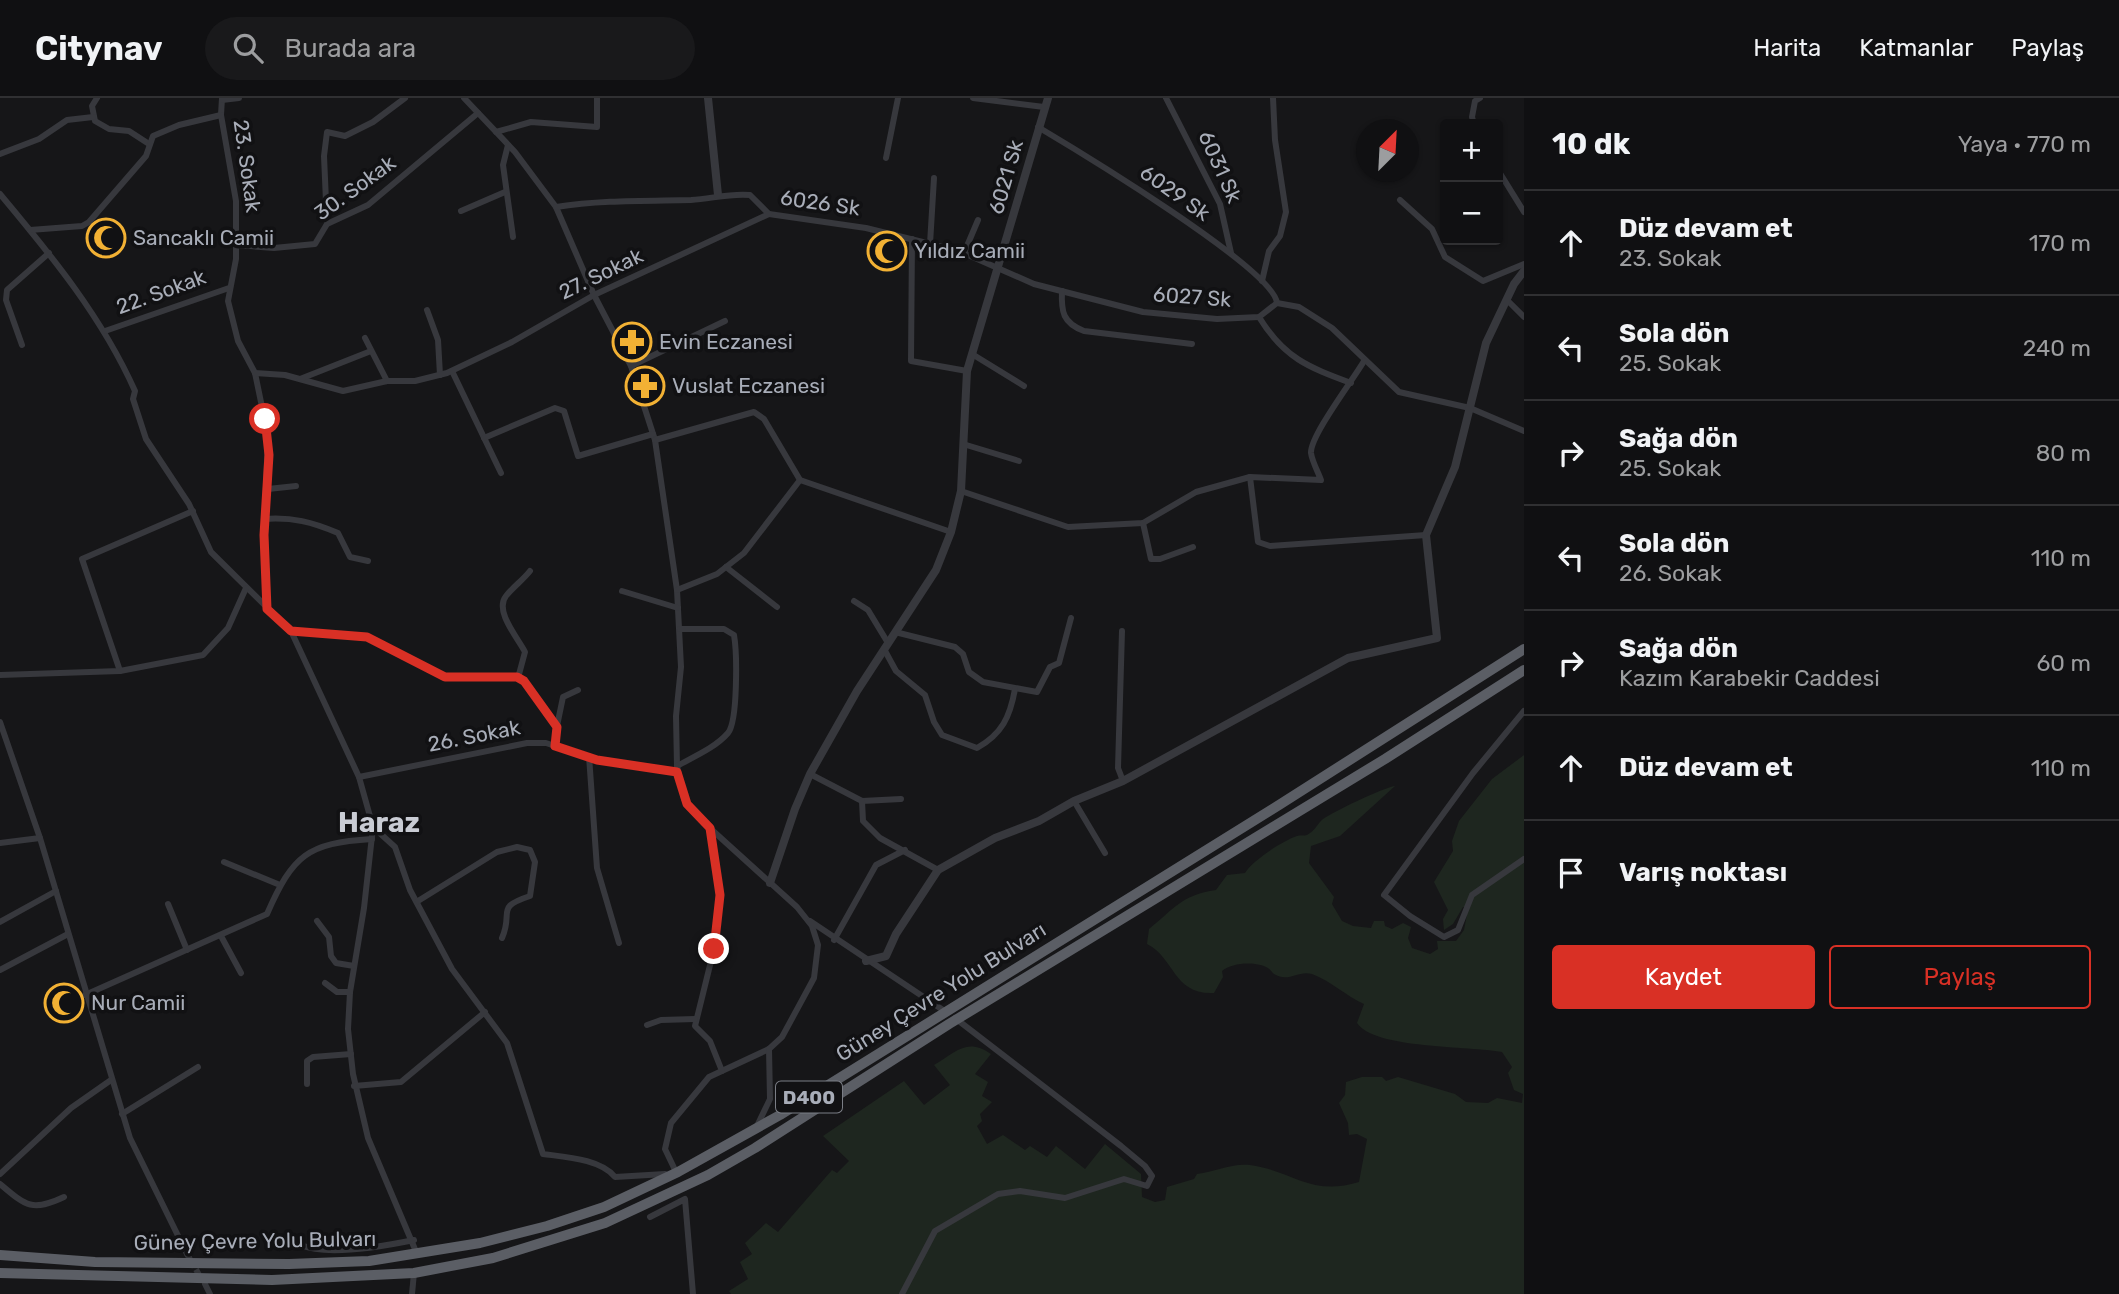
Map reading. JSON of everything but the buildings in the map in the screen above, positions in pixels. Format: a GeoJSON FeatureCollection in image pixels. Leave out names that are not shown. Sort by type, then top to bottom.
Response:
{"type":"FeatureCollection","features":[{"type":"Feature","properties":{"kind":"highway","name":"Güney Çevre Yolu Bulvarı"},"geometry":{"type":"LineString","coordinates":[[0,1255],[48,1261],[289,1264],[418,1255],[547,1226],[604,1207],[678,1172],[755,1129],[1279,805],[1524,649]]}},
{"type":"Feature","properties":{"kind":"highway","name":"Güney Çevre Yolu Bulvarı"},"geometry":{"type":"LineString","coordinates":[[0,1273],[272,1280],[414,1273],[493,1258],[605,1223],[755,1148],[958,1019],[1351,781],[1524,670]]}},
{"type":"Feature","properties":{"kind":"street"},"geometry":{"type":"LineString","coordinates":[[97,98],[92,106],[93,117],[100,125],[129,131],[149,144]]}},
{"type":"Feature","properties":{"kind":"street"},"geometry":{"type":"LineString","coordinates":[[222,99],[239,98]]}},
{"type":"Feature","properties":{"kind":"street"},"geometry":{"type":"LineString","coordinates":[[327,224],[324,165],[327,132],[345,136],[373,122],[405,98]]}},
{"type":"Feature","properties":{"kind":"street"},"geometry":{"type":"LineString","coordinates":[[464,98],[508,145],[556,207],[594,295],[631,366],[654,437],[677,590],[680,629],[677,769],[687,804],[834,940],[958,1019],[1121,1146],[1145,1166],[1152,1176],[1147,1186],[1124,1178],[1065,1198],[1020,1191],[998,1194],[935,1231],[902,1294]]}},
{"type":"Feature","properties":{"kind":"street"},"geometry":{"type":"LineString","coordinates":[[496,132],[531,122],[597,127],[597,98]]}},
{"type":"Feature","properties":{"kind":"street"},"geometry":{"type":"LineString","coordinates":[[709,98],[718,195]]}},
{"type":"Feature","properties":{"kind":"street"},"geometry":{"type":"LineString","coordinates":[[886,158],[898,98]]}},
{"type":"Feature","properties":{"kind":"street"},"geometry":{"type":"LineString","coordinates":[[973,98],[1046,103]]}},
{"type":"Feature","properties":{"kind":"street","name":"6031 Sk"},"geometry":{"type":"LineString","coordinates":[[1166,98],[1220,204],[1231,254]]}},
{"type":"Feature","properties":{"kind":"street"},"geometry":{"type":"LineString","coordinates":[[1262,281],[1269,251],[1280,236],[1286,212],[1275,140],[1273,98]]}},
{"type":"Feature","properties":{"kind":"street"},"geometry":{"type":"LineString","coordinates":[[1473,119],[1475,101],[1480,98]]}},
{"type":"Feature","properties":{"kind":"street","name":"23. Sokak"},"geometry":{"type":"LineString","coordinates":[[222,99],[221,115],[236,201],[237,245],[228,301],[238,341],[255,373],[268,436],[268,489],[264,519],[267,609]]}},
{"type":"Feature","properties":{"kind":"street","name":"6021 Sk"},"geometry":{"type":"LineString","coordinates":[[770,883],[794,809],[810,774],[886,646],[936,569],[951,532],[961,491],[967,371],[1046,103]]}},
{"type":"Feature","properties":{"kind":"street","name":"30. Sokak"},"geometry":{"type":"LineString","coordinates":[[237,245],[274,248],[315,244],[327,224],[368,205],[478,113]]}},
{"type":"Feature","properties":{"kind":"street"},"geometry":{"type":"LineString","coordinates":[[30,230],[82,226],[89,222],[146,156],[153,136],[179,125],[221,115]]}},
{"type":"Feature","properties":{"kind":"street"},"geometry":{"type":"LineString","coordinates":[[0,155],[39,139],[67,120],[93,117]]}},
{"type":"Feature","properties":{"kind":"street","name":"6029 Sk"},"geometry":{"type":"LineString","coordinates":[[1038,127],[1125,179],[1231,254],[1262,281],[1276,297],[1277,303]]}},
{"type":"Feature","properties":{"kind":"street"},"geometry":{"type":"LineString","coordinates":[[508,145],[503,165],[513,237]]}},
{"type":"Feature","properties":{"kind":"street"},"geometry":{"type":"LineString","coordinates":[[930,244],[934,178]]}},
{"type":"Feature","properties":{"kind":"street"},"geometry":{"type":"LineString","coordinates":[[1503,178],[1524,212]]}},
{"type":"Feature","properties":{"kind":"street"},"geometry":{"type":"LineString","coordinates":[[461,211],[506,192]]}},
{"type":"Feature","properties":{"kind":"street"},"geometry":{"type":"LineString","coordinates":[[0,194],[49,253],[104,331],[135,391],[133,400],[149,446],[193,511],[211,552],[291,631],[359,777],[373,827],[350,992],[354,1086],[368,1138],[414,1240],[418,1255]]}},
{"type":"Feature","properties":{"kind":"street","name":"6026 Sk"},"geometry":{"type":"LineString","coordinates":[[556,207],[604,200],[695,200],[718,195],[750,195],[769,214],[866,228],[964,253],[999,266]]}},
{"type":"Feature","properties":{"kind":"street"},"geometry":{"type":"LineString","coordinates":[[1400,200],[1432,229],[1445,257],[1464,272],[1483,281],[1524,264]]}},
{"type":"Feature","properties":{"kind":"street","name":"27. Sokak"},"geometry":{"type":"LineString","coordinates":[[255,373],[300,379],[343,391],[387,381],[415,381],[440,375],[504,346],[594,295],[769,214]]}},
{"type":"Feature","properties":{"kind":"street"},"geometry":{"type":"LineString","coordinates":[[964,253],[978,220]]}},
{"type":"Feature","properties":{"kind":"street"},"geometry":{"type":"LineString","coordinates":[[912,239],[911,361],[967,371]]}},
{"type":"Feature","properties":{"kind":"street"},"geometry":{"type":"LineString","coordinates":[[22,345],[6,300],[7,290],[49,253]]}},
{"type":"Feature","properties":{"kind":"street","name":"6027 Sk"},"geometry":{"type":"LineString","coordinates":[[999,266],[1034,284],[1143,312],[1217,319],[1259,317],[1277,303]]}},
{"type":"Feature","properties":{"kind":"street"},"geometry":{"type":"LineString","coordinates":[[866,961],[887,956],[896,934],[938,870],[995,838],[1039,821],[1074,801],[1123,781],[1348,658],[1437,638],[1426,535],[1455,467],[1486,343],[1524,271]]}},
{"type":"Feature","properties":{"kind":"street","name":"22. Sokak"},"geometry":{"type":"LineString","coordinates":[[104,331],[229,288]]}},
{"type":"Feature","properties":{"kind":"street"},"geometry":{"type":"LineString","coordinates":[[1062,291],[1061,313],[1069,326],[1076,329],[1192,344]]}},
{"type":"Feature","properties":{"kind":"street"},"geometry":{"type":"LineString","coordinates":[[1507,300],[1524,317]]}},
{"type":"Feature","properties":{"kind":"street"},"geometry":{"type":"LineString","coordinates":[[1277,303],[1299,307],[1332,328],[1399,392],[1470,408],[1524,432]]}},
{"type":"Feature","properties":{"kind":"street"},"geometry":{"type":"LineString","coordinates":[[427,310],[438,340],[440,375]]}},
{"type":"Feature","properties":{"kind":"street"},"geometry":{"type":"LineString","coordinates":[[1259,317],[1274,342],[1289,355],[1351,383]]}},
{"type":"Feature","properties":{"kind":"street"},"geometry":{"type":"LineString","coordinates":[[631,366],[725,321]]}},
{"type":"Feature","properties":{"kind":"street"},"geometry":{"type":"LineString","coordinates":[[365,338],[387,381]]}},
{"type":"Feature","properties":{"kind":"street"},"geometry":{"type":"LineString","coordinates":[[300,379],[371,351]]}},
{"type":"Feature","properties":{"kind":"street"},"geometry":{"type":"LineString","coordinates":[[972,354],[1024,386]]}},
{"type":"Feature","properties":{"kind":"street"},"geometry":{"type":"LineString","coordinates":[[961,491],[1068,527],[1143,523],[1196,492],[1250,477],[1321,480],[1311,453],[1318,429],[1364,361]]}},
{"type":"Feature","properties":{"kind":"street"},"geometry":{"type":"LineString","coordinates":[[452,371],[501,473]]}},
{"type":"Feature","properties":{"kind":"street"},"geometry":{"type":"LineString","coordinates":[[484,438],[545,410],[558,408],[564,411],[576,455],[584,456],[754,412],[764,418],[800,480],[951,532]]}},
{"type":"Feature","properties":{"kind":"street"},"geometry":{"type":"LineString","coordinates":[[963,444],[1019,461]]}},
{"type":"Feature","properties":{"kind":"street"},"geometry":{"type":"LineString","coordinates":[[1250,477],[1258,542],[1270,545],[1426,535]]}},
{"type":"Feature","properties":{"kind":"street"},"geometry":{"type":"LineString","coordinates":[[677,590],[718,574],[744,553],[800,480]]}},
{"type":"Feature","properties":{"kind":"street"},"geometry":{"type":"LineString","coordinates":[[268,489],[296,486]]}},
{"type":"Feature","properties":{"kind":"street"},"geometry":{"type":"LineString","coordinates":[[120,671],[82,559],[193,511]]}},
{"type":"Feature","properties":{"kind":"street"},"geometry":{"type":"LineString","coordinates":[[264,519],[292,517],[322,526],[338,533],[350,557],[368,561]]}},
{"type":"Feature","properties":{"kind":"street"},"geometry":{"type":"LineString","coordinates":[[1143,523],[1151,559],[1160,559],[1193,547]]}},
{"type":"Feature","properties":{"kind":"street"},"geometry":{"type":"LineString","coordinates":[[726,567],[777,607]]}},
{"type":"Feature","properties":{"kind":"street"},"geometry":{"type":"LineString","coordinates":[[518,678],[525,652],[505,617],[503,604],[505,596],[530,571]]}},
{"type":"Feature","properties":{"kind":"street"},"geometry":{"type":"LineString","coordinates":[[0,674],[120,671],[203,655],[228,628],[246,588]]}},
{"type":"Feature","properties":{"kind":"street"},"geometry":{"type":"LineString","coordinates":[[622,591],[678,608]]}},
{"type":"Feature","properties":{"kind":"street"},"geometry":{"type":"LineString","coordinates":[[854,601],[868,610],[896,671],[925,695],[934,722],[942,735],[976,748],[1001,731],[1011,713],[1015,689]]}},
{"type":"Feature","properties":{"kind":"street"},"geometry":{"type":"LineString","coordinates":[[895,632],[955,647],[963,654],[969,672],[983,682],[1037,692],[1050,667],[1059,663],[1071,618]]}},
{"type":"Feature","properties":{"kind":"street"},"geometry":{"type":"LineString","coordinates":[[677,769],[722,738],[729,731],[733,716],[733,635],[724,629],[680,629]]}},
{"type":"Feature","properties":{"kind":"street"},"geometry":{"type":"LineString","coordinates":[[291,631],[367,637],[445,677],[518,678],[524,681],[557,727]]}},
{"type":"Feature","properties":{"kind":"street"},"geometry":{"type":"LineString","coordinates":[[1122,631],[1118,768],[1123,781]]}},
{"type":"Feature","properties":{"kind":"street"},"geometry":{"type":"LineString","coordinates":[[555,746],[564,696],[578,690]]}},
{"type":"Feature","properties":{"kind":"street"},"geometry":{"type":"LineString","coordinates":[[1524,711],[1473,773],[1384,895],[1410,916],[1444,937],[1458,930],[1472,895],[1524,859]]}},
{"type":"Feature","properties":{"kind":"street"},"geometry":{"type":"LineString","coordinates":[[0,722],[40,838],[130,1138],[187,1254]]}},
{"type":"Feature","properties":{"kind":"street","name":"26. Sokak"},"geometry":{"type":"LineString","coordinates":[[359,777],[527,743],[555,746],[612,763],[677,769]]}},
{"type":"Feature","properties":{"kind":"street"},"geometry":{"type":"LineString","coordinates":[[589,756],[597,868],[619,943]]}},
{"type":"Feature","properties":{"kind":"street"},"geometry":{"type":"LineString","coordinates":[[810,774],[862,801],[901,799]]}},
{"type":"Feature","properties":{"kind":"street"},"geometry":{"type":"LineString","coordinates":[[862,801],[863,821],[880,838],[938,870]]}},
{"type":"Feature","properties":{"kind":"street"},"geometry":{"type":"LineString","coordinates":[[1074,801],[1105,853]]}},
{"type":"Feature","properties":{"kind":"street"},"geometry":{"type":"LineString","coordinates":[[373,827],[395,847],[410,890],[452,969],[507,1043],[543,1154],[598,1166],[610,1170],[615,1177],[646,1178],[678,1172],[665,1149],[671,1123],[705,1081],[769,1049],[782,1037],[811,987],[817,968],[816,936],[805,916]]}},
{"type":"Feature","properties":{"kind":"street"},"geometry":{"type":"LineString","coordinates":[[710,828],[720,895],[714,949],[695,1026],[710,1041],[722,1071]]}},
{"type":"Feature","properties":{"kind":"street"},"geometry":{"type":"LineString","coordinates":[[0,843],[40,838]]}},
{"type":"Feature","properties":{"kind":"street"},"geometry":{"type":"LineString","coordinates":[[85,995],[267,914],[289,868],[302,857],[343,841],[372,839]]}},
{"type":"Feature","properties":{"kind":"street"},"geometry":{"type":"LineString","coordinates":[[418,901],[497,852],[517,847],[530,850],[534,862],[530,896],[515,899],[509,906],[502,938]]}},
{"type":"Feature","properties":{"kind":"street"},"geometry":{"type":"LineString","coordinates":[[834,940],[876,865],[905,850]]}},
{"type":"Feature","properties":{"kind":"street"},"geometry":{"type":"LineString","coordinates":[[224,862],[280,885]]}},
{"type":"Feature","properties":{"kind":"street"},"geometry":{"type":"LineString","coordinates":[[0,922],[56,891]]}},
{"type":"Feature","properties":{"kind":"street"},"geometry":{"type":"LineString","coordinates":[[168,904],[187,950]]}},
{"type":"Feature","properties":{"kind":"street"},"geometry":{"type":"LineString","coordinates":[[317,920],[329,937],[331,956],[336,962],[354,965]]}},
{"type":"Feature","properties":{"kind":"street"},"geometry":{"type":"LineString","coordinates":[[0,970],[68,934]]}},
{"type":"Feature","properties":{"kind":"street"},"geometry":{"type":"LineString","coordinates":[[221,936],[241,973]]}},
{"type":"Feature","properties":{"kind":"street"},"geometry":{"type":"LineString","coordinates":[[325,983],[337,992],[350,992]]}},
{"type":"Feature","properties":{"kind":"street"},"geometry":{"type":"LineString","coordinates":[[354,1086],[401,1082],[485,1012]]}},
{"type":"Feature","properties":{"kind":"street"},"geometry":{"type":"LineString","coordinates":[[647,1025],[661,1020],[695,1019]]}},
{"type":"Feature","properties":{"kind":"street"},"geometry":{"type":"LineString","coordinates":[[755,1129],[771,1099],[769,1049]]}},
{"type":"Feature","properties":{"kind":"street"},"geometry":{"type":"LineString","coordinates":[[307,1084],[307,1061],[313,1057],[351,1054]]}},
{"type":"Feature","properties":{"kind":"street"},"geometry":{"type":"LineString","coordinates":[[122,1114],[198,1067]]}},
{"type":"Feature","properties":{"kind":"street"},"geometry":{"type":"LineString","coordinates":[[0,1174],[71,1108],[111,1080]]}},
{"type":"Feature","properties":{"kind":"street"},"geometry":{"type":"LineString","coordinates":[[0,1184],[25,1204],[35,1207],[43,1207],[64,1197]]}},
{"type":"Feature","properties":{"kind":"street"},"geometry":{"type":"LineString","coordinates":[[650,1217],[685,1199],[693,1294]]}},
{"type":"Feature","properties":{"kind":"street"},"geometry":{"type":"LineString","coordinates":[[301,1245],[310,1249],[348,1249],[414,1240]]}},
{"type":"Feature","properties":{"kind":"street"},"geometry":{"type":"LineString","coordinates":[[412,1294],[414,1273]]}},
{"type":"Feature","properties":{"kind":"street"},"geometry":{"type":"LineString","coordinates":[[205,1284],[210,1294]]}},
{"type":"Feature","properties":{"kind":"shaded area"},"geometry":{"type":"Polygon","coordinates":[[[1524,755],[1524,1294],[731,1294],[729,1291],[748,1279],[740,1262],[752,1254],[745,1243],[766,1223],[778,1232],[832,1170],[837,1173],[849,1161],[823,1136],[904,1081],[924,1105],[950,1085],[934,1065],[962,1048],[975,1047],[991,1054],[975,1074],[988,1082],[982,1096],[992,1102],[980,1114],[982,1121],[977,1126],[987,1144],[1003,1135],[1025,1150],[1030,1146],[1047,1157],[1056,1146],[1085,1169],[1105,1144],[1141,1174],[1142,1197],[1155,1202],[1165,1200],[1167,1187],[1194,1179],[1197,1174],[1236,1165],[1265,1168],[1328,1187],[1359,1182],[1367,1139],[1357,1134],[1349,1135],[1348,1123],[1339,1103],[1345,1095],[1346,1082],[1362,1077],[1382,1077],[1386,1081],[1398,1077],[1455,1094],[1466,1102],[1488,1103],[1497,1098],[1522,1103],[1523,1094],[1514,1090],[1508,1073],[1512,1067],[1502,1052],[1382,1038],[1357,1023],[1364,1004],[1307,973],[1281,977],[1263,966],[1238,964],[1222,971],[1223,977],[1214,993],[1200,992],[1182,982],[1164,958],[1147,944],[1149,929],[1186,899],[1216,890],[1227,875],[1245,873],[1268,852],[1291,839],[1312,832],[1323,819],[1369,795],[1395,786],[1340,836],[1311,846],[1309,863],[1334,897],[1332,904],[1342,921],[1353,926],[1371,928],[1374,921],[1384,921],[1385,926],[1392,929],[1403,923],[1411,927],[1408,938],[1412,948],[1430,954],[1438,949],[1437,941],[1456,941],[1464,930],[1468,909],[1463,907],[1453,924],[1444,930],[1443,919],[1448,910],[1434,882],[1453,851],[1452,841],[1459,821],[1492,779],[1524,755]]]}},
{"type":"Feature","properties":{"kind":"tunnel"},"geometry":{"type":"LineString","coordinates":[[187,1254],[202,1280]]}},
{"type":"Feature","properties":{"kind":"place","name":"Sancaklı Camii"},"geometry":{"type":"Point","coordinates":[106,238]}},
{"type":"Feature","properties":{"kind":"place","name":"Yıldız Camii"},"geometry":{"type":"Point","coordinates":[887,251]}},
{"type":"Feature","properties":{"kind":"place","name":"Evin Eczanesi"},"geometry":{"type":"Point","coordinates":[632,342]}},
{"type":"Feature","properties":{"kind":"place","name":"Vuslat Eczanesi"},"geometry":{"type":"Point","coordinates":[645,386]}},
{"type":"Feature","properties":{"kind":"place","name":"Nur Camii"},"geometry":{"type":"Point","coordinates":[64,1003]}},
{"type":"Feature","properties":{"kind":"district","name":"Haraz"},"geometry":{"type":"Point","coordinates":[379,822]}},
{"type":"Feature","properties":{"kind":"route"},"geometry":{"type":"LineString","coordinates":[[265,419],[269,455],[264,519],[267,609],[291,631],[378,640],[445,677],[517,677],[524,681],[557,727],[555,746],[597,760],[677,772],[687,804],[710,828],[720,895],[714,949]]}}]}
